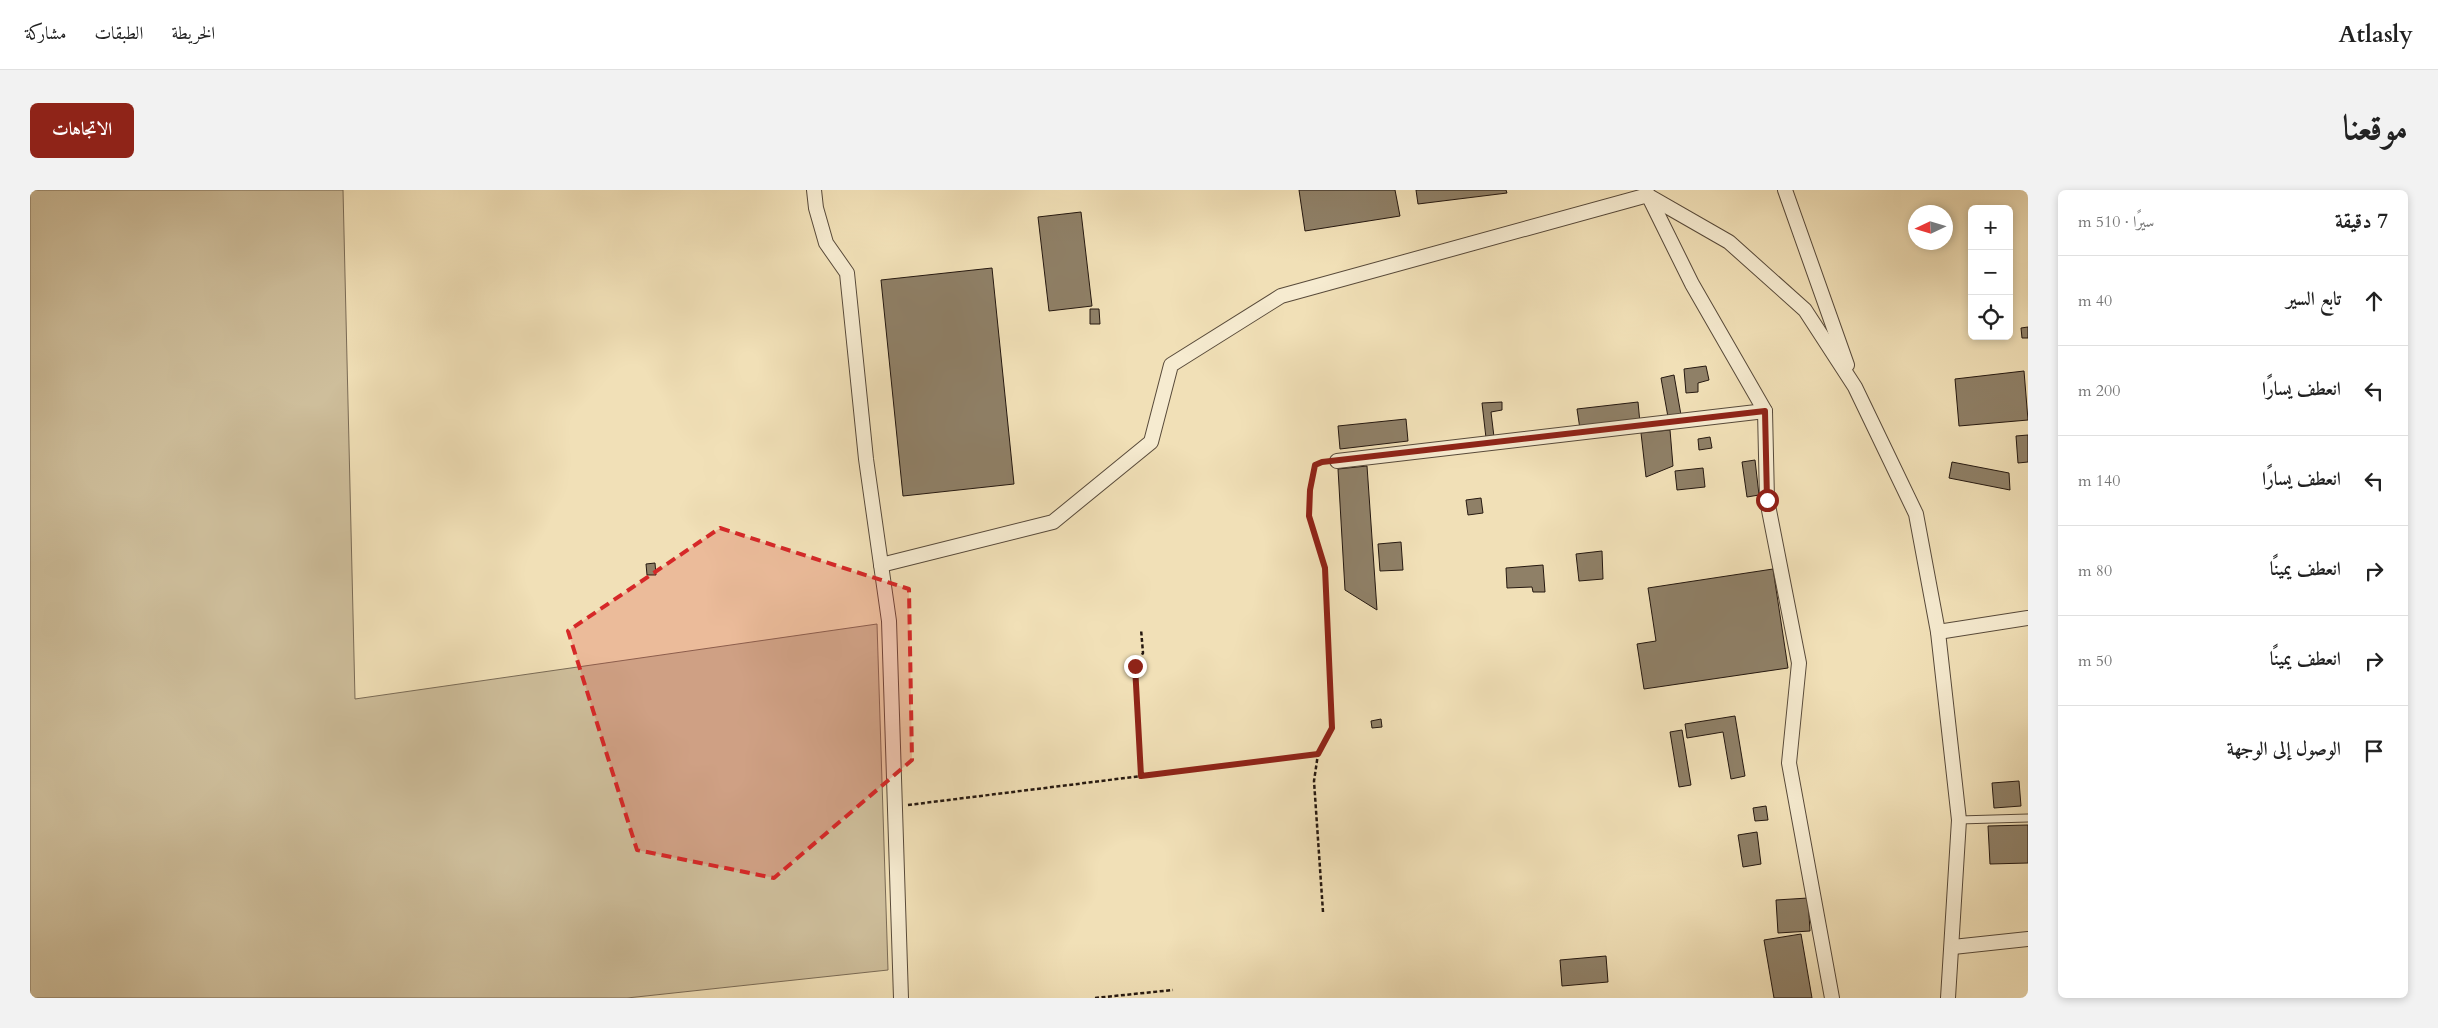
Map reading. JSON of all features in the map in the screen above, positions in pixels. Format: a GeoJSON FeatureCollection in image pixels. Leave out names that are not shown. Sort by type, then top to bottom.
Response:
{"type":"FeatureCollection","features":[{"type":"Feature","properties":{"kind":"street"},"geometry":{"type":"LineString","coordinates":[[814,190],[816,208],[826,243],[847,273],[866,459],[889,621],[901,998]]}},
{"type":"Feature","properties":{"kind":"street"},"geometry":{"type":"LineString","coordinates":[[1785,190],[1854,387]]}},
{"type":"Feature","properties":{"kind":"street"},"geometry":{"type":"LineString","coordinates":[[881,565],[1052,522],[1151,442],[1171,365],[1281,296],[1646,193],[1729,242],[1805,310],[1854,387],[1916,514],[1938,632],[1959,820],[1953,947],[1948,998]]}},
{"type":"Feature","properties":{"kind":"street"},"geometry":{"type":"LineString","coordinates":[[1646,193],[1692,284],[1765,411],[1767,500],[1799,663],[1789,763],[1832,998]]}},
{"type":"Feature","properties":{"kind":"street"},"geometry":{"type":"LineString","coordinates":[[1337,461],[1765,411]]}},
{"type":"Feature","properties":{"kind":"street"},"geometry":{"type":"LineString","coordinates":[[1938,632],[2028,618]]}},
{"type":"Feature","properties":{"kind":"street"},"geometry":{"type":"LineString","coordinates":[[1953,947],[2028,939]]}},
{"type":"Feature","properties":{"kind":"lane"},"geometry":{"type":"LineString","coordinates":[[1959,820],[2028,818]]}},
{"type":"Feature","properties":{"kind":"path"},"geometry":{"type":"LineString","coordinates":[[1323,912],[1314,781],[1318,754],[1332,728],[1330,657],[1325,568],[1309,516],[1310,490],[1315,465],[1322,462],[1337,461]]}},
{"type":"Feature","properties":{"kind":"path"},"geometry":{"type":"LineString","coordinates":[[1141,776],[1135,666],[1143,653],[1142,629]]}},
{"type":"Feature","properties":{"kind":"path"},"geometry":{"type":"LineString","coordinates":[[895,807],[1318,754]]}},
{"type":"Feature","properties":{"kind":"path"},"geometry":{"type":"LineString","coordinates":[[1095,998],[1173,990]]}},
{"type":"Feature","properties":{"kind":"highlighted area"},"geometry":{"type":"Polygon","coordinates":[[[720,528],[909,589],[912,760],[774,878],[637,850],[568,631],[720,528]]]}},
{"type":"Feature","properties":{"kind":"shaded area"},"geometry":{"type":"Polygon","coordinates":[[[30,190],[343,190],[355,699],[877,624],[888,970],[627,998],[30,998],[30,190]]]}},
{"type":"Feature","properties":{"kind":"building"},"geometry":{"type":"Polygon","coordinates":[[[1299,190],[1395,190],[1400,216],[1305,231],[1299,190]]]}},
{"type":"Feature","properties":{"kind":"building"},"geometry":{"type":"Polygon","coordinates":[[[1416,190],[1506,190],[1507,193],[1418,204],[1416,190]]]}},
{"type":"Feature","properties":{"kind":"building"},"geometry":{"type":"Polygon","coordinates":[[[1081,212],[1092,306],[1049,311],[1038,217],[1081,212]]]}},
{"type":"Feature","properties":{"kind":"building"},"geometry":{"type":"Polygon","coordinates":[[[992,268],[1014,484],[903,496],[881,280],[992,268]]]}},
{"type":"Feature","properties":{"kind":"building"},"geometry":{"type":"Polygon","coordinates":[[[1090,309],[1099,309],[1100,324],[1090,324],[1090,309]]]}},
{"type":"Feature","properties":{"kind":"building"},"geometry":{"type":"Polygon","coordinates":[[[2028,327],[2028,338],[2022,338],[2021,328],[2028,327]]]}},
{"type":"Feature","properties":{"kind":"building"},"geometry":{"type":"Polygon","coordinates":[[[1706,366],[1709,380],[1698,383],[1698,392],[1686,393],[1684,369],[1706,366]]]}},
{"type":"Feature","properties":{"kind":"building"},"geometry":{"type":"Polygon","coordinates":[[[2024,371],[2028,420],[1959,426],[1955,379],[2024,371]]]}},
{"type":"Feature","properties":{"kind":"building"},"geometry":{"type":"Polygon","coordinates":[[[1674,375],[1681,415],[1668,417],[1661,378],[1674,375]]]}},
{"type":"Feature","properties":{"kind":"building"},"geometry":{"type":"Polygon","coordinates":[[[1502,402],[1502,410],[1491,412],[1494,437],[1486,438],[1482,403],[1502,402]]]}},
{"type":"Feature","properties":{"kind":"building"},"geometry":{"type":"Polygon","coordinates":[[[1638,402],[1640,423],[1580,429],[1577,409],[1638,402]]]}},
{"type":"Feature","properties":{"kind":"building"},"geometry":{"type":"Polygon","coordinates":[[[1406,419],[1408,441],[1340,449],[1338,426],[1406,419]]]}},
{"type":"Feature","properties":{"kind":"building"},"geometry":{"type":"Polygon","coordinates":[[[1670,430],[1673,466],[1646,477],[1641,433],[1670,430]]]}},
{"type":"Feature","properties":{"kind":"building"},"geometry":{"type":"Polygon","coordinates":[[[2028,435],[2028,462],[2018,463],[2016,436],[2028,435]]]}},
{"type":"Feature","properties":{"kind":"building"},"geometry":{"type":"Polygon","coordinates":[[[1710,437],[1712,448],[1699,450],[1698,439],[1710,437]]]}},
{"type":"Feature","properties":{"kind":"building"},"geometry":{"type":"Polygon","coordinates":[[[1755,460],[1759,495],[1747,497],[1742,462],[1755,460]]]}},
{"type":"Feature","properties":{"kind":"building"},"geometry":{"type":"Polygon","coordinates":[[[1952,462],[2009,473],[2010,490],[1949,478],[1952,462]]]}},
{"type":"Feature","properties":{"kind":"building"},"geometry":{"type":"Polygon","coordinates":[[[1367,466],[1377,610],[1345,590],[1338,469],[1367,466]]]}},
{"type":"Feature","properties":{"kind":"building"},"geometry":{"type":"Polygon","coordinates":[[[1703,468],[1705,487],[1677,490],[1675,471],[1703,468]]]}},
{"type":"Feature","properties":{"kind":"building"},"geometry":{"type":"Polygon","coordinates":[[[1481,498],[1483,513],[1468,515],[1466,500],[1481,498]]]}},
{"type":"Feature","properties":{"kind":"building"},"geometry":{"type":"Polygon","coordinates":[[[1401,542],[1403,570],[1380,571],[1378,544],[1401,542]]]}},
{"type":"Feature","properties":{"kind":"building"},"geometry":{"type":"Polygon","coordinates":[[[1602,551],[1603,579],[1579,581],[1576,554],[1602,551]]]}},
{"type":"Feature","properties":{"kind":"building"},"geometry":{"type":"Polygon","coordinates":[[[655,563],[656,575],[647,575],[646,564],[655,563]]]}},
{"type":"Feature","properties":{"kind":"building"},"geometry":{"type":"Polygon","coordinates":[[[1543,565],[1545,592],[1533,592],[1532,587],[1507,588],[1506,568],[1543,565]]]}},
{"type":"Feature","properties":{"kind":"building"},"geometry":{"type":"Polygon","coordinates":[[[1773,569],[1788,668],[1644,689],[1637,644],[1656,641],[1648,588],[1773,569]]]}},
{"type":"Feature","properties":{"kind":"building"},"geometry":{"type":"Polygon","coordinates":[[[1735,716],[1745,776],[1731,779],[1723,732],[1687,738],[1685,724],[1735,716]]]}},
{"type":"Feature","properties":{"kind":"building"},"geometry":{"type":"Polygon","coordinates":[[[1381,719],[1382,727],[1372,728],[1371,721],[1381,719]]]}},
{"type":"Feature","properties":{"kind":"building"},"geometry":{"type":"Polygon","coordinates":[[[1682,730],[1691,785],[1679,787],[1670,732],[1682,730]]]}},
{"type":"Feature","properties":{"kind":"building"},"geometry":{"type":"Polygon","coordinates":[[[2019,781],[2021,806],[1994,808],[1992,783],[2019,781]]]}},
{"type":"Feature","properties":{"kind":"building"},"geometry":{"type":"Polygon","coordinates":[[[1766,806],[1768,820],[1755,821],[1753,808],[1766,806]]]}},
{"type":"Feature","properties":{"kind":"building"},"geometry":{"type":"Polygon","coordinates":[[[2028,825],[2028,863],[1990,864],[1988,826],[2028,825]]]}},
{"type":"Feature","properties":{"kind":"building"},"geometry":{"type":"Polygon","coordinates":[[[1757,832],[1761,864],[1743,867],[1738,835],[1757,832]]]}},
{"type":"Feature","properties":{"kind":"building"},"geometry":{"type":"Polygon","coordinates":[[[1808,898],[1810,931],[1778,933],[1776,900],[1808,898]]]}},
{"type":"Feature","properties":{"kind":"building"},"geometry":{"type":"Polygon","coordinates":[[[1801,934],[1812,998],[1774,998],[1764,940],[1801,934]]]}},
{"type":"Feature","properties":{"kind":"building"},"geometry":{"type":"Polygon","coordinates":[[[1606,956],[1608,982],[1562,986],[1560,960],[1606,956]]]}},
{"type":"Feature","properties":{"kind":"route"},"geometry":{"type":"LineString","coordinates":[[1135,666],[1141,776],[1318,754],[1332,728],[1325,568],[1309,516],[1310,490],[1315,465],[1322,462],[1765,411],[1767,500]]}}]}
